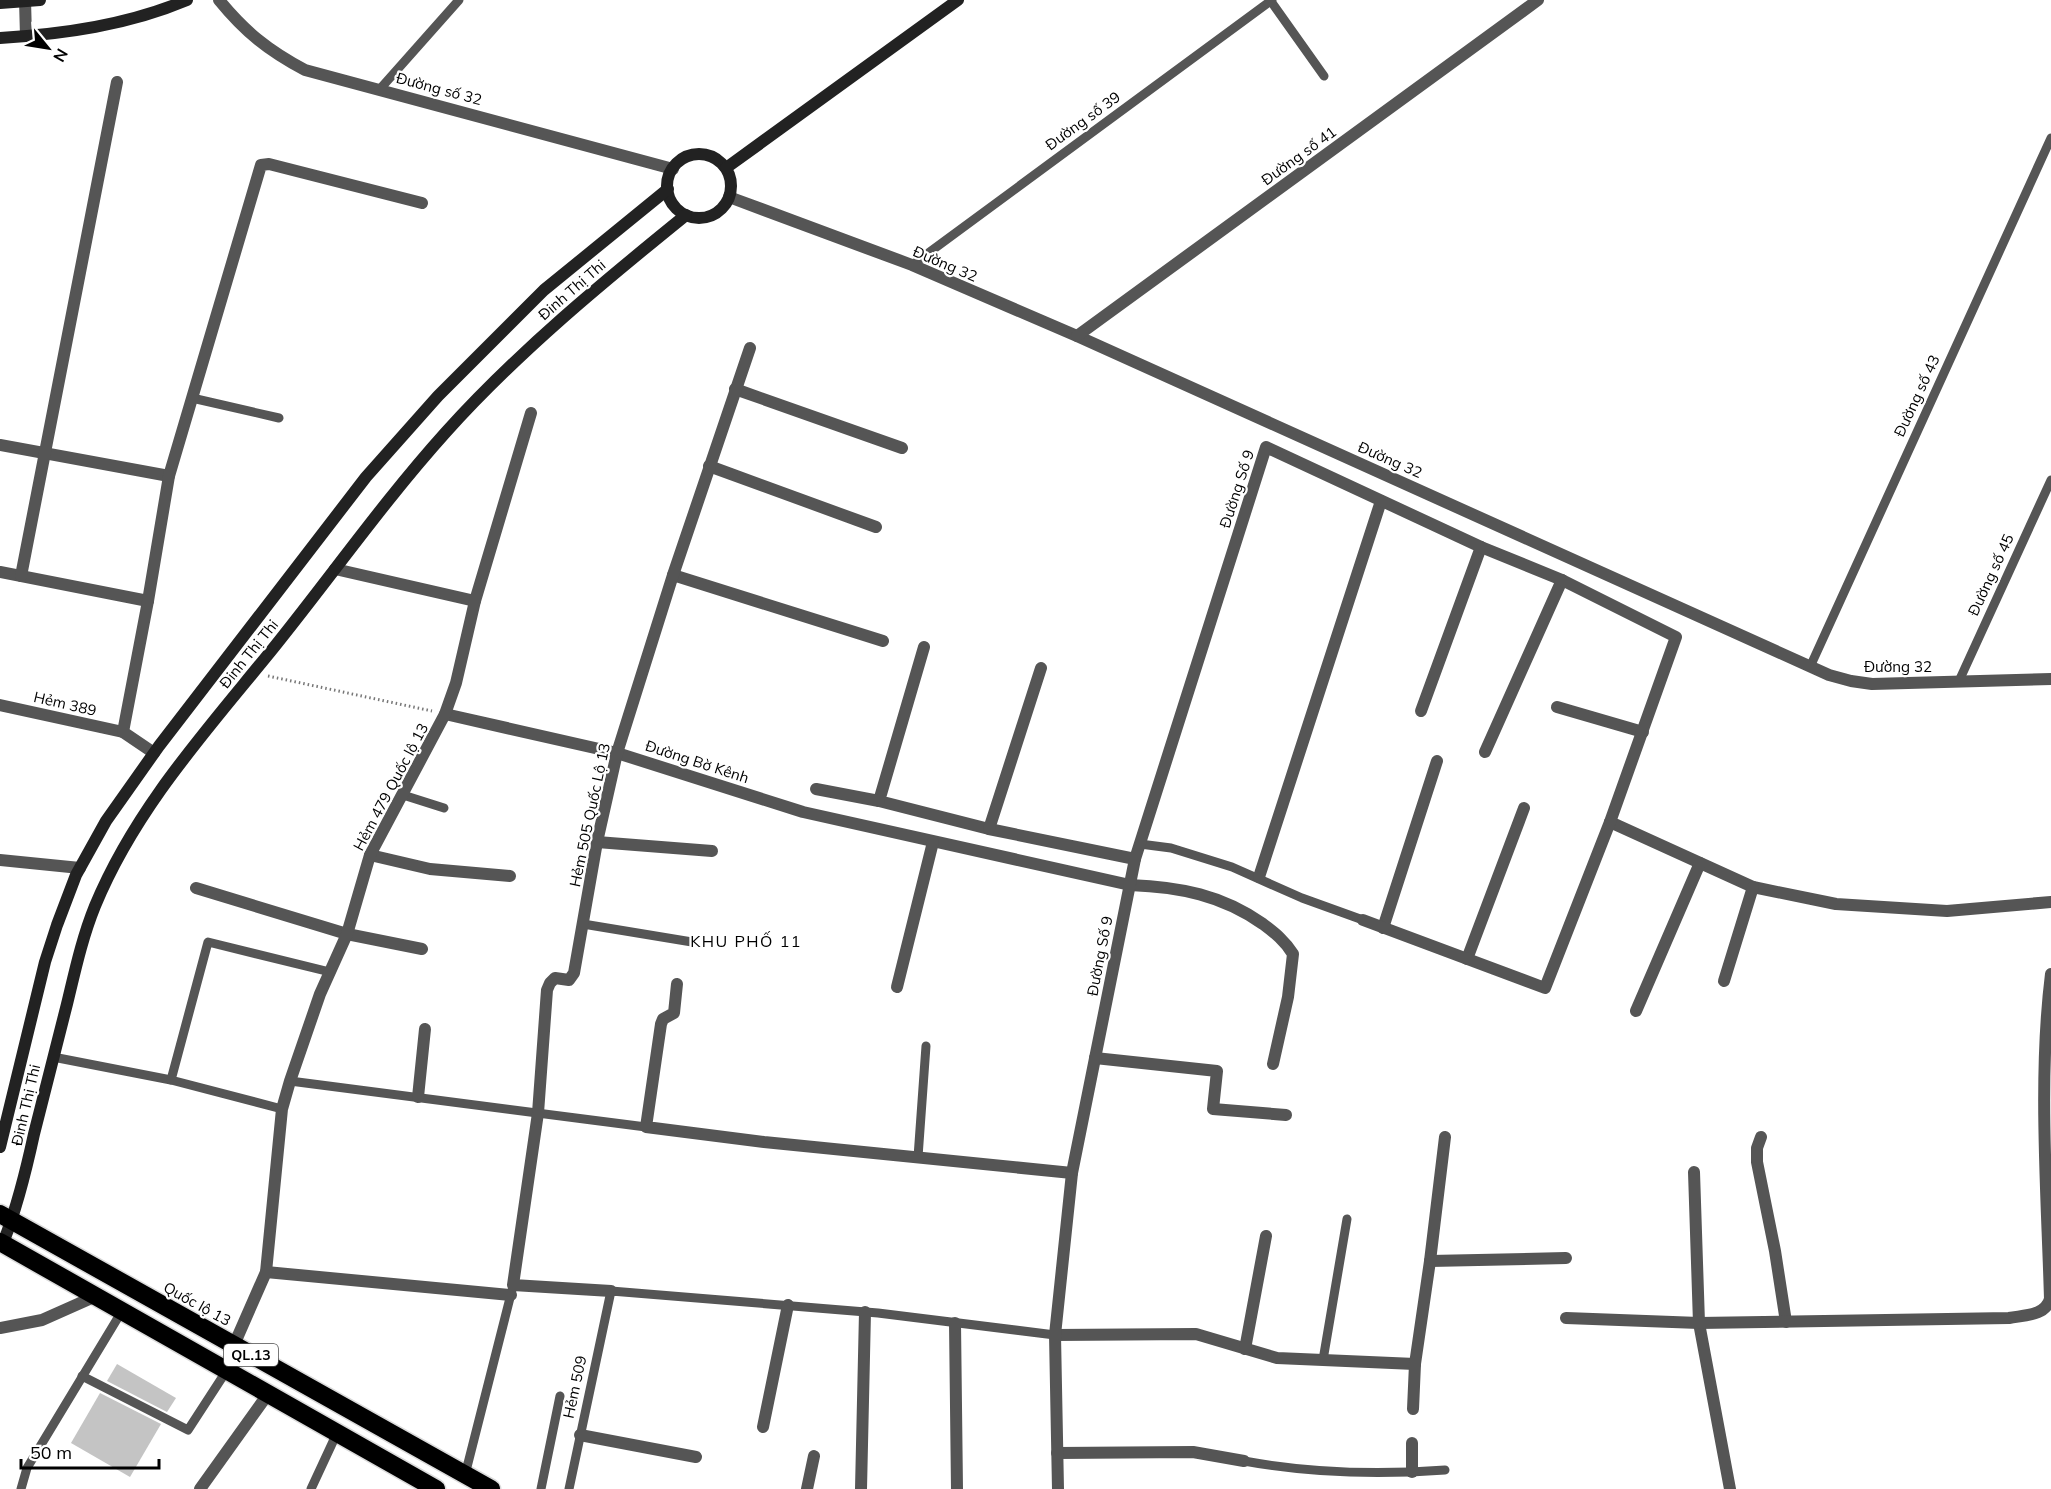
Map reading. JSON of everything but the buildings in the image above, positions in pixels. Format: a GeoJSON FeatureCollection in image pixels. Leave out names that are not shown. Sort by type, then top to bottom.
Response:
{"type":"FeatureCollection","features":[{"type":"Feature","properties":{"kind":"highway","name":"Quốc lộ 13"},"geometry":{"type":"LineString","coordinates":[[6,1218],[491,1489]]}},
{"type":"Feature","properties":{"kind":"highway","name":"QL.13"},"geometry":{"type":"LineString","coordinates":[[1,1242],[436,1489]]}},
{"type":"Feature","properties":{"kind":"street"},"geometry":{"type":"LineString","coordinates":[[0,3],[40,0]]}},
{"type":"Feature","properties":{"kind":"street"},"geometry":{"type":"LineString","coordinates":[[0,38],[99,27],[135,18],[187,0]]}},
{"type":"Feature","properties":{"kind":"street","name":"Đường số 32"},"geometry":{"type":"LineString","coordinates":[[219,0],[253,37],[277,56],[305,70],[673,169]]}},
{"type":"Feature","properties":{"kind":"street"},"geometry":{"type":"LineString","coordinates":[[726,168],[958,0]]}},
{"type":"Feature","properties":{"kind":"street","name":"Đường số 41"},"geometry":{"type":"LineString","coordinates":[[1077,336],[1538,0]]}},
{"type":"Feature","properties":{"kind":"street"},"geometry":{"type":"LineString","coordinates":[[25,1],[26,36]]}},
{"type":"Feature","properties":{"kind":"street"},"geometry":{"type":"LineString","coordinates":[[21,576],[117,82]]}},
{"type":"Feature","properties":{"kind":"street"},"geometry":{"type":"LineString","coordinates":[[690,155],[710,155],[726,168],[731,187],[729,197],[717,212],[707,217],[696,218],[677,209],[670,200],[668,178],[680,160],[690,155]]}},
{"type":"Feature","properties":{"kind":"street"},"geometry":{"type":"LineString","coordinates":[[154,753],[123,732],[169,476],[261,165],[269,164],[422,203]]}},
{"type":"Feature","properties":{"kind":"street","name":"Đinh Thị Thi"},"geometry":{"type":"LineString","coordinates":[[0,1147],[45,962],[80,868],[106,821],[154,753],[366,477],[438,396],[544,290],[668,189]]}},
{"type":"Feature","properties":{"kind":"street","name":"Đường 32"},"geometry":{"type":"LineString","coordinates":[[729,197],[912,265],[1077,336],[1810,667],[1851,681],[1872,684],[2051,679]]}},
{"type":"Feature","properties":{"kind":"street","name":"Đinh Thị Thi"},"geometry":{"type":"LineString","coordinates":[[6,1218],[29,1163],[78,956],[94,908],[134,828],[175,771],[418,464],[448,430],[583,298],[686,215]]}},
{"type":"Feature","properties":{"kind":"street","name":"Hẻm 505 Quốc Lộ 13"},"geometry":{"type":"LineString","coordinates":[[512,1290],[538,1113],[547,990],[555,978],[570,980],[573,977],[597,842],[617,753],[673,575],[750,348]]}},
{"type":"Feature","properties":{"kind":"street"},"geometry":{"type":"LineString","coordinates":[[735,389],[903,448]]}},
{"type":"Feature","properties":{"kind":"street","name":"Hẻm 479 Quốc lộ 13"},"geometry":{"type":"LineString","coordinates":[[234,1345],[266,1272],[282,1109],[290,1081],[320,994],[347,934],[370,855],[445,714],[456,683],[476,601],[531,413]]}},
{"type":"Feature","properties":{"kind":"street"},"geometry":{"type":"LineString","coordinates":[[0,445],[169,476]]}},
{"type":"Feature","properties":{"kind":"street","name":"Đường Số 9"},"geometry":{"type":"LineString","coordinates":[[1058,1489],[1055,1335],[1072,1173],[1135,859],[1266,447],[1381,501]]}},
{"type":"Feature","properties":{"kind":"street"},"geometry":{"type":"LineString","coordinates":[[709,466],[876,527]]}},
{"type":"Feature","properties":{"kind":"street"},"geometry":{"type":"LineString","coordinates":[[1259,877],[1381,501],[1481,547],[1562,580],[1676,637],[1610,822],[1545,988],[1363,920]]}},
{"type":"Feature","properties":{"kind":"street"},"geometry":{"type":"LineString","coordinates":[[1421,711],[1481,547]]}},
{"type":"Feature","properties":{"kind":"street"},"geometry":{"type":"LineString","coordinates":[[335,569],[476,601]]}},
{"type":"Feature","properties":{"kind":"street"},"geometry":{"type":"LineString","coordinates":[[0,572],[148,601]]}},
{"type":"Feature","properties":{"kind":"street"},"geometry":{"type":"LineString","coordinates":[[673,575],[883,641]]}},
{"type":"Feature","properties":{"kind":"street"},"geometry":{"type":"LineString","coordinates":[[1485,752],[1562,580]]}},
{"type":"Feature","properties":{"kind":"street"},"geometry":{"type":"LineString","coordinates":[[879,801],[924,647]]}},
{"type":"Feature","properties":{"kind":"street"},"geometry":{"type":"LineString","coordinates":[[989,829],[1041,668]]}},
{"type":"Feature","properties":{"kind":"street","name":"Hẻm 389"},"geometry":{"type":"LineString","coordinates":[[0,705],[123,732]]}},
{"type":"Feature","properties":{"kind":"street"},"geometry":{"type":"LineString","coordinates":[[1557,707],[1643,732]]}},
{"type":"Feature","properties":{"kind":"street","name":"Đường Bờ Kênh"},"geometry":{"type":"LineString","coordinates":[[445,714],[617,753],[803,812],[1130,885],[1181,890],[1224,901],[1254,918],[1281,938],[1293,954],[1294,962],[1288,996],[1273,1064]]}},
{"type":"Feature","properties":{"kind":"street"},"geometry":{"type":"LineString","coordinates":[[1383,928],[1437,761]]}},
{"type":"Feature","properties":{"kind":"street"},"geometry":{"type":"LineString","coordinates":[[816,789],[879,801],[989,829],[1135,859]]}},
{"type":"Feature","properties":{"kind":"street"},"geometry":{"type":"LineString","coordinates":[[1467,959],[1524,808]]}},
{"type":"Feature","properties":{"kind":"street"},"geometry":{"type":"LineString","coordinates":[[1610,822],[1753,887],[1836,904],[1947,911],[2051,902]]}},
{"type":"Feature","properties":{"kind":"street"},"geometry":{"type":"LineString","coordinates":[[597,842],[712,851]]}},
{"type":"Feature","properties":{"kind":"street"},"geometry":{"type":"LineString","coordinates":[[897,987],[933,842]]}},
{"type":"Feature","properties":{"kind":"street"},"geometry":{"type":"LineString","coordinates":[[370,855],[430,869],[510,876]]}},
{"type":"Feature","properties":{"kind":"street"},"geometry":{"type":"LineString","coordinates":[[0,860],[80,868]]}},
{"type":"Feature","properties":{"kind":"street"},"geometry":{"type":"LineString","coordinates":[[1636,1011],[1700,863]]}},
{"type":"Feature","properties":{"kind":"street"},"geometry":{"type":"LineString","coordinates":[[1724,981],[1753,887]]}},
{"type":"Feature","properties":{"kind":"street"},"geometry":{"type":"LineString","coordinates":[[196,888],[347,934],[422,949]]}},
{"type":"Feature","properties":{"kind":"street"},"geometry":{"type":"LineString","coordinates":[[1566,1318],[1699,1323],[1786,1322],[2009,1318],[2043,1311],[2050,1299],[2044,1083],[2046,1014],[2051,974]]}},
{"type":"Feature","properties":{"kind":"street"},"geometry":{"type":"LineString","coordinates":[[677,984],[674,1012],[663,1019],[661,1024],[646,1127],[764,1142],[1072,1173]]}},
{"type":"Feature","properties":{"kind":"street"},"geometry":{"type":"LineString","coordinates":[[418,1097],[424,1029]]}},
{"type":"Feature","properties":{"kind":"street"},"geometry":{"type":"LineString","coordinates":[[1095,1058],[1217,1071],[1213,1108],[1286,1115]]}},
{"type":"Feature","properties":{"kind":"street"},"geometry":{"type":"LineString","coordinates":[[1413,1409],[1415,1364],[1445,1137]]}},
{"type":"Feature","properties":{"kind":"street"},"geometry":{"type":"LineString","coordinates":[[1761,1137],[1757,1148],[1757,1162],[1775,1251],[1786,1322]]}},
{"type":"Feature","properties":{"kind":"street"},"geometry":{"type":"LineString","coordinates":[[1694,1172],[1699,1323],[1730,1489]]}},
{"type":"Feature","properties":{"kind":"street"},"geometry":{"type":"LineString","coordinates":[[1,1242],[6,1218]]}},
{"type":"Feature","properties":{"kind":"street"},"geometry":{"type":"LineString","coordinates":[[1245,1349],[1266,1236]]}},
{"type":"Feature","properties":{"kind":"street"},"geometry":{"type":"LineString","coordinates":[[1430,1261],[1566,1258]]}},
{"type":"Feature","properties":{"kind":"street"},"geometry":{"type":"LineString","coordinates":[[266,1272],[512,1290],[610,1291]]}},
{"type":"Feature","properties":{"kind":"street"},"geometry":{"type":"LineString","coordinates":[[0,1328],[42,1320],[96,1296]]}},
{"type":"Feature","properties":{"kind":"street"},"geometry":{"type":"LineString","coordinates":[[763,1427],[789,1305]]}},
{"type":"Feature","properties":{"kind":"street"},"geometry":{"type":"LineString","coordinates":[[861,1489],[865,1312]]}},
{"type":"Feature","properties":{"kind":"street"},"geometry":{"type":"LineString","coordinates":[[955,1323],[957,1489]]}},
{"type":"Feature","properties":{"kind":"street"},"geometry":{"type":"LineString","coordinates":[[1055,1335],[1196,1334],[1276,1358],[1415,1364]]}},
{"type":"Feature","properties":{"kind":"street"},"geometry":{"type":"LineString","coordinates":[[200,1489],[268,1394]]}},
{"type":"Feature","properties":{"kind":"street"},"geometry":{"type":"LineString","coordinates":[[580,1435],[696,1457]]}},
{"type":"Feature","properties":{"kind":"street"},"geometry":{"type":"LineString","coordinates":[[1412,1443],[1412,1473]]}},
{"type":"Feature","properties":{"kind":"street"},"geometry":{"type":"LineString","coordinates":[[1057,1453],[1193,1452],[1244,1461]]}},
{"type":"Feature","properties":{"kind":"street"},"geometry":{"type":"LineString","coordinates":[[807,1489],[814,1456]]}},
{"type":"Feature","properties":{"kind":"lane"},"geometry":{"type":"LineString","coordinates":[[380,89],[459,0]]}},
{"type":"Feature","properties":{"kind":"lane"},"geometry":{"type":"LineString","coordinates":[[1271,0],[1324,76]]}},
{"type":"Feature","properties":{"kind":"lane","name":"Đường số 39"},"geometry":{"type":"LineString","coordinates":[[912,265],[1271,0]]}},
{"type":"Feature","properties":{"kind":"lane","name":"Đường số 43"},"geometry":{"type":"LineString","coordinates":[[1810,667],[2051,138]]}},
{"type":"Feature","properties":{"kind":"lane"},"geometry":{"type":"LineString","coordinates":[[192,398],[279,418]]}},
{"type":"Feature","properties":{"kind":"lane","name":"Đường số 45"},"geometry":{"type":"LineString","coordinates":[[1959,681],[2051,480]]}},
{"type":"Feature","properties":{"kind":"lane"},"geometry":{"type":"LineString","coordinates":[[403,795],[444,808]]}},
{"type":"Feature","properties":{"kind":"lane"},"geometry":{"type":"LineString","coordinates":[[1140,844],[1189,853],[1259,877],[1302,898],[1363,920]]}},
{"type":"Feature","properties":{"kind":"lane"},"geometry":{"type":"LineString","coordinates":[[584,924],[692,942]]}},
{"type":"Feature","properties":{"kind":"lane"},"geometry":{"type":"LineString","coordinates":[[171,1080],[208,942],[330,972]]}},
{"type":"Feature","properties":{"kind":"lane"},"geometry":{"type":"LineString","coordinates":[[918,1157],[926,1046]]}},
{"type":"Feature","properties":{"kind":"lane"},"geometry":{"type":"LineString","coordinates":[[53,1057],[171,1080],[282,1109]]}},
{"type":"Feature","properties":{"kind":"lane"},"geometry":{"type":"LineString","coordinates":[[290,1081],[646,1127]]}},
{"type":"Feature","properties":{"kind":"lane"},"geometry":{"type":"LineString","coordinates":[[1323,1360],[1347,1218]]}},
{"type":"Feature","properties":{"kind":"lane"},"geometry":{"type":"LineString","coordinates":[[465,1475],[512,1290]]}},
{"type":"Feature","properties":{"kind":"lane"},"geometry":{"type":"LineString","coordinates":[[610,1291],[865,1312],[1055,1335]]}},
{"type":"Feature","properties":{"kind":"lane","name":"Hẻm 509"},"geometry":{"type":"LineString","coordinates":[[569,1489],[610,1291]]}},
{"type":"Feature","properties":{"kind":"lane"},"geometry":{"type":"LineString","coordinates":[[21,1489],[27,1468],[122,1311]]}},
{"type":"Feature","properties":{"kind":"lane"},"geometry":{"type":"LineString","coordinates":[[82,1376],[188,1430],[227,1370]]}},
{"type":"Feature","properties":{"kind":"lane"},"geometry":{"type":"LineString","coordinates":[[541,1489],[560,1396]]}},
{"type":"Feature","properties":{"kind":"lane"},"geometry":{"type":"LineString","coordinates":[[312,1489],[337,1433]]}},
{"type":"Feature","properties":{"kind":"lane"},"geometry":{"type":"LineString","coordinates":[[1244,1461],[1318,1470],[1412,1473],[1445,1470]]}},
{"type":"Feature","properties":{"kind":"path"},"geometry":{"type":"LineString","coordinates":[[253,673],[445,714]]}},
{"type":"Feature","properties":{"kind":"district","name":"KHU PHỐ 11"},"geometry":{"type":"Point","coordinates":[746,941]}}]}
